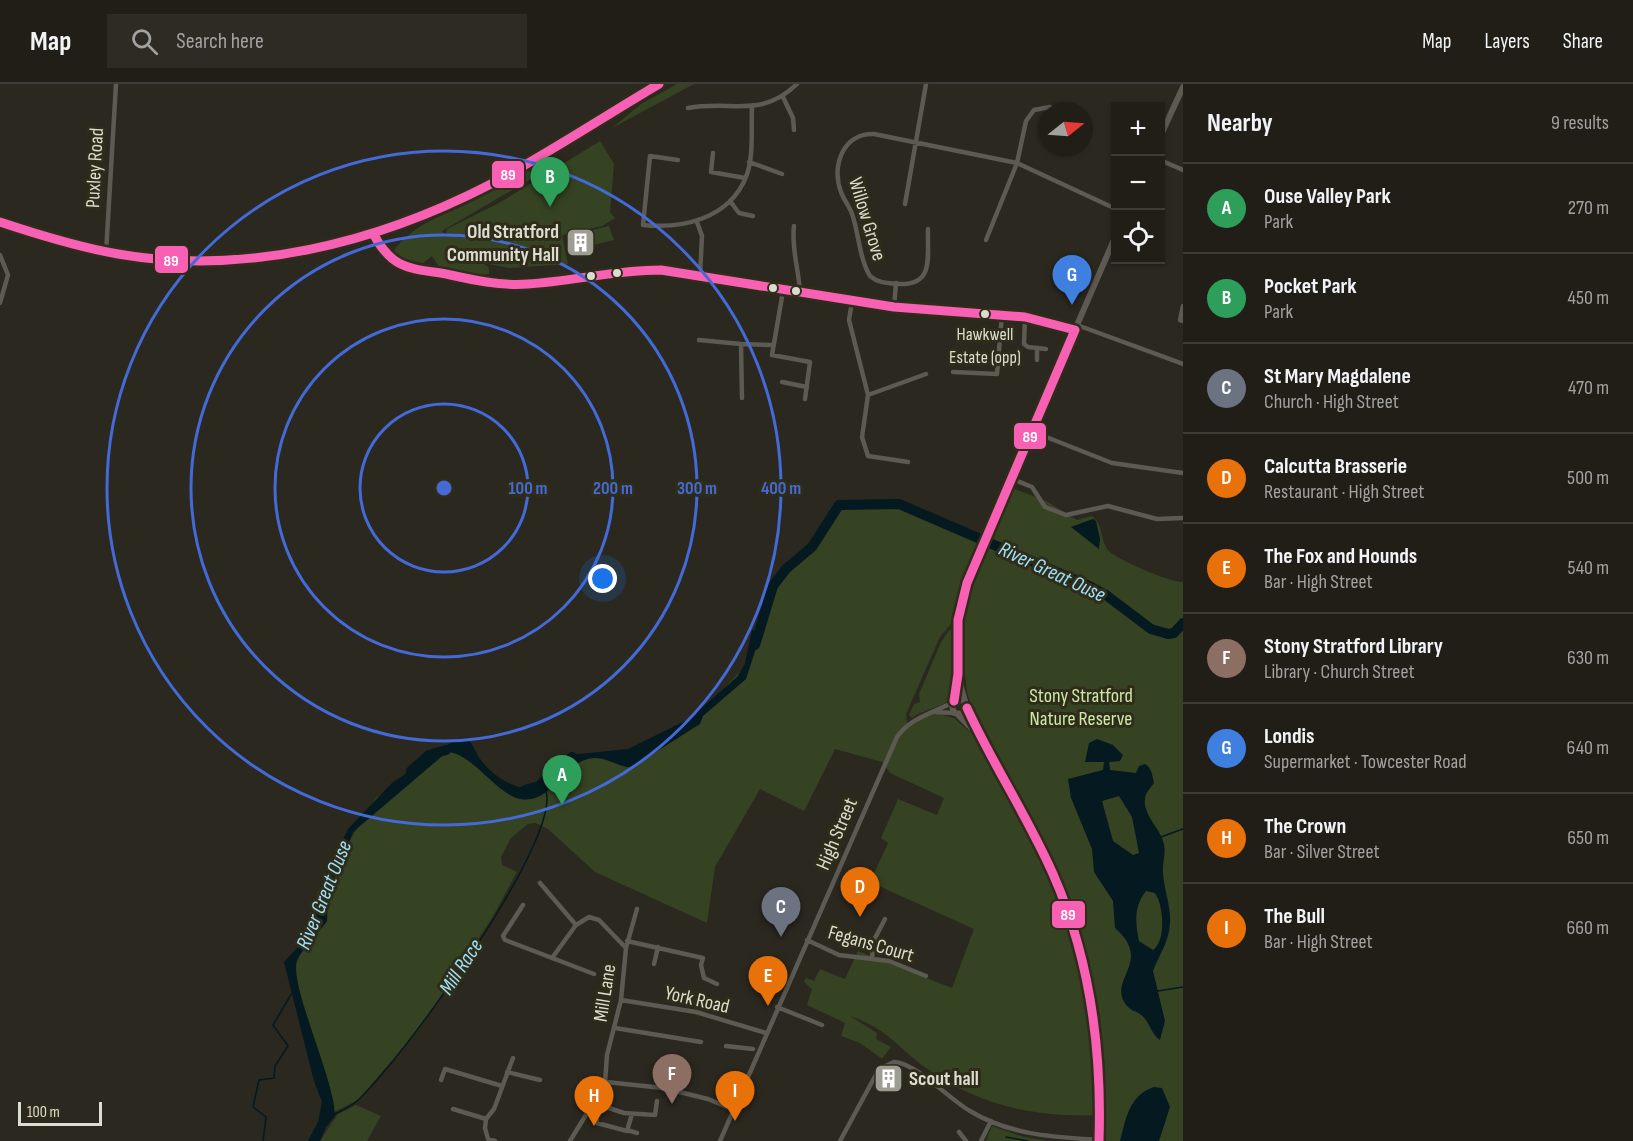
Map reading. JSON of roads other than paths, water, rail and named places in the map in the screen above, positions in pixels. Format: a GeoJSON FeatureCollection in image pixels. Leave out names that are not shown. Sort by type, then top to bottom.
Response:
{"type":"FeatureCollection","features":[{"type":"Feature","properties":{"kind":"main road"},"geometry":{"type":"LineString","coordinates":[[0,222],[46,239],[106,253],[158,260],[235,261],[279,256],[374,235],[468,195],[659,84]]}},
{"type":"Feature","properties":{"kind":"street","name":"Puxley Road"},"geometry":{"type":"LineString","coordinates":[[106,253],[116,84]]}},
{"type":"Feature","properties":{"kind":"street"},"geometry":{"type":"LineString","coordinates":[[688,108],[709,104],[752,107],[783,97],[797,84]]}},
{"type":"Feature","properties":{"kind":"street"},"geometry":{"type":"LineString","coordinates":[[905,204],[926,84]]}},
{"type":"Feature","properties":{"kind":"street"},"geometry":{"type":"LineString","coordinates":[[1165,129],[1180,100],[1183,87]]}},
{"type":"Feature","properties":{"kind":"street"},"geometry":{"type":"LineString","coordinates":[[783,97],[793,118],[794,130]]}},
{"type":"Feature","properties":{"kind":"street"},"geometry":{"type":"LineString","coordinates":[[678,160],[650,156],[643,225],[668,228],[697,222],[730,201],[745,178],[749,162],[752,107]]}},
{"type":"Feature","properties":{"kind":"street"},"geometry":{"type":"LineString","coordinates":[[986,240],[1017,163],[1030,114],[1039,109]]}},
{"type":"Feature","properties":{"kind":"street","name":"Willow Grove"},"geometry":{"type":"LineString","coordinates":[[928,229],[926,271],[923,278],[911,284],[897,284],[875,280],[868,272],[853,214],[842,195],[838,173],[843,148],[855,137],[872,134],[1017,163],[1111,207]]}},
{"type":"Feature","properties":{"kind":"street"},"geometry":{"type":"LineString","coordinates":[[713,153],[711,172],[745,178]]}},
{"type":"Feature","properties":{"kind":"street"},"geometry":{"type":"LineString","coordinates":[[749,162],[782,174]]}},
{"type":"Feature","properties":{"kind":"street"},"geometry":{"type":"LineString","coordinates":[[1165,162],[1183,170]]}},
{"type":"Feature","properties":{"kind":"street"},"geometry":{"type":"LineString","coordinates":[[730,201],[739,213],[753,216]]}},
{"type":"Feature","properties":{"kind":"street"},"geometry":{"type":"LineString","coordinates":[[697,222],[702,236],[700,276]]}},
{"type":"Feature","properties":{"kind":"street"},"geometry":{"type":"LineString","coordinates":[[794,226],[792,241],[799,267],[800,293]]}},
{"type":"Feature","properties":{"kind":"street"},"geometry":{"type":"LineString","coordinates":[[981,739],[956,714],[953,702],[958,674],[958,620],[974,563],[1111,247]]}},
{"type":"Feature","properties":{"kind":"street"},"geometry":{"type":"LineString","coordinates":[[0,255],[8,275],[0,303]]}},
{"type":"Feature","properties":{"kind":"street"},"geometry":{"type":"LineString","coordinates":[[408,269],[526,284],[626,270],[661,270],[894,307],[1025,317],[1076,328],[1183,364]]}},
{"type":"Feature","properties":{"kind":"street","name":"Willow Grove"},"geometry":{"type":"LineString","coordinates":[[894,307],[897,284]]}},
{"type":"Feature","properties":{"kind":"street"},"geometry":{"type":"LineString","coordinates":[[783,291],[772,355],[810,362],[805,399]]}},
{"type":"Feature","properties":{"kind":"street"},"geometry":{"type":"LineString","coordinates":[[852,301],[849,320],[868,395],[862,437],[868,456],[908,462]]}},
{"type":"Feature","properties":{"kind":"street"},"geometry":{"type":"LineString","coordinates":[[1183,306],[1180,320],[1183,321]]}},
{"type":"Feature","properties":{"kind":"street"},"geometry":{"type":"LineString","coordinates":[[953,372],[997,374],[1002,314]]}},
{"type":"Feature","properties":{"kind":"street"},"geometry":{"type":"LineString","coordinates":[[1025,317],[1024,344],[1046,348]]}},
{"type":"Feature","properties":{"kind":"street"},"geometry":{"type":"LineString","coordinates":[[699,340],[774,345]]}},
{"type":"Feature","properties":{"kind":"street"},"geometry":{"type":"LineString","coordinates":[[741,344],[742,398]]}},
{"type":"Feature","properties":{"kind":"street"},"geometry":{"type":"LineString","coordinates":[[1037,348],[1037,360]]}},
{"type":"Feature","properties":{"kind":"street"},"geometry":{"type":"LineString","coordinates":[[868,395],[926,374]]}},
{"type":"Feature","properties":{"kind":"street"},"geometry":{"type":"LineString","coordinates":[[782,382],[807,387]]}},
{"type":"Feature","properties":{"kind":"street"},"geometry":{"type":"LineString","coordinates":[[1030,430],[1112,463],[1183,473]]}},
{"type":"Feature","properties":{"kind":"street"},"geometry":{"type":"LineString","coordinates":[[1010,478],[1032,487],[1045,507],[1066,515],[1108,506],[1157,519],[1183,518]]}},
{"type":"Feature","properties":{"kind":"street"},"geometry":{"type":"LineString","coordinates":[[840,1141],[879,1069],[888,1063],[903,1062],[943,1093],[991,1121],[1018,1131],[1045,1136],[1099,1140],[1094,1030],[1082,965],[1073,932],[1054,876],[981,739],[964,700],[958,674]]}},
{"type":"Feature","properties":{"kind":"street"},"geometry":{"type":"LineString","coordinates":[[934,712],[953,702],[964,700]]}},
{"type":"Feature","properties":{"kind":"street"},"geometry":{"type":"LineString","coordinates":[[934,712],[963,714],[968,708]]}},
{"type":"Feature","properties":{"kind":"street","name":"High Street"},"geometry":{"type":"LineString","coordinates":[[720,1141],[732,1109],[737,1105],[777,1007],[897,737],[907,725],[934,712]]}},
{"type":"Feature","properties":{"kind":"street"},"geometry":{"type":"LineString","coordinates":[[540,883],[547,887],[576,925]]}},
{"type":"Feature","properties":{"kind":"street"},"geometry":{"type":"LineString","coordinates":[[522,905],[503,936],[505,940],[594,974]]}},
{"type":"Feature","properties":{"kind":"street","name":"Mill Lane"},"geometry":{"type":"LineString","coordinates":[[604,1083],[607,1054],[621,1000],[627,941],[637,909]]}},
{"type":"Feature","properties":{"kind":"street"},"geometry":{"type":"LineString","coordinates":[[552,958],[576,925],[589,917],[598,920],[626,948]]}},
{"type":"Feature","properties":{"kind":"street"},"geometry":{"type":"LineString","coordinates":[[872,957],[874,940],[885,919]]}},
{"type":"Feature","properties":{"kind":"street","name":"Fegans Court"},"geometry":{"type":"LineString","coordinates":[[807,940],[839,955],[872,957],[889,961],[926,976]]}},
{"type":"Feature","properties":{"kind":"street"},"geometry":{"type":"LineString","coordinates":[[627,941],[703,958],[701,966],[704,978],[717,984]]}},
{"type":"Feature","properties":{"kind":"street"},"geometry":{"type":"LineString","coordinates":[[654,964],[658,947]]}},
{"type":"Feature","properties":{"kind":"street","name":"York Road"},"geometry":{"type":"LineString","coordinates":[[621,1000],[696,1012],[766,1033]]}},
{"type":"Feature","properties":{"kind":"street"},"geometry":{"type":"LineString","coordinates":[[777,1007],[822,1025]]}},
{"type":"Feature","properties":{"kind":"street"},"geometry":{"type":"LineString","coordinates":[[615,1028],[701,1042]]}},
{"type":"Feature","properties":{"kind":"street"},"geometry":{"type":"LineString","coordinates":[[726,1046],[753,1049]]}},
{"type":"Feature","properties":{"kind":"street"},"geometry":{"type":"LineString","coordinates":[[495,1141],[488,1138],[485,1128],[486,1119],[494,1109],[513,1058]]}},
{"type":"Feature","properties":{"kind":"street"},"geometry":{"type":"LineString","coordinates":[[441,1080],[448,1061]]}},
{"type":"Feature","properties":{"kind":"street"},"geometry":{"type":"LineString","coordinates":[[445,1069],[502,1086]]}},
{"type":"Feature","properties":{"kind":"street"},"geometry":{"type":"LineString","coordinates":[[507,1072],[540,1080]]}},
{"type":"Feature","properties":{"kind":"street"},"geometry":{"type":"LineString","coordinates":[[570,1141],[604,1083],[663,1088],[708,1099],[732,1109]]}},
{"type":"Feature","properties":{"kind":"street"},"geometry":{"type":"LineString","coordinates":[[594,1103],[605,1108],[655,1115],[657,1101]]}},
{"type":"Feature","properties":{"kind":"street"},"geometry":{"type":"LineString","coordinates":[[605,1108],[596,1116],[597,1123],[637,1133]]}},
{"type":"Feature","properties":{"kind":"street"},"geometry":{"type":"LineString","coordinates":[[453,1109],[486,1119]]}},
{"type":"Feature","properties":{"kind":"street"},"geometry":{"type":"LineString","coordinates":[[627,1130],[632,1113]]}},
{"type":"Feature","properties":{"kind":"street"},"geometry":{"type":"LineString","coordinates":[[981,1141],[991,1121]]}},
{"type":"Feature","properties":{"kind":"street"},"geometry":{"type":"LineString","coordinates":[[959,1131],[966,1141]]}},
{"type":"Feature","properties":{"kind":"water"},"geometry":{"type":"Polygon","coordinates":[[[1093,519],[1096,521],[1100,539],[1099,549],[1071,527],[1093,519]]]}},
{"type":"Feature","properties":{"kind":"water","name":"River Great Ouse"},"geometry":{"type":"Polygon","coordinates":[[[752,630],[761,633],[746,679],[703,716],[700,724],[632,767],[602,759],[588,759],[572,767],[545,793],[538,797],[520,799],[501,789],[465,758],[447,752],[353,832],[328,900],[327,921],[297,961],[296,973],[300,990],[328,1080],[335,1116],[326,1127],[320,1141],[308,1141],[318,1122],[322,1102],[314,1081],[284,962],[302,943],[313,919],[322,881],[348,829],[392,783],[455,740],[461,739],[469,742],[486,766],[500,778],[517,786],[534,788],[547,782],[569,755],[628,749],[689,719],[737,677],[745,664],[752,630]]]}},
{"type":"Feature","properties":{"kind":"water"},"geometry":{"type":"Polygon","coordinates":[[[1097,739],[1113,745],[1123,755],[1120,761],[1109,762],[1110,770],[1136,773],[1139,766],[1145,764],[1149,768],[1154,783],[1146,795],[1145,805],[1164,845],[1163,873],[1170,916],[1168,936],[1153,971],[1165,1021],[1160,1040],[1143,1017],[1128,1007],[1122,997],[1121,988],[1131,951],[1126,940],[1115,928],[1113,901],[1094,872],[1092,849],[1071,798],[1068,779],[1103,770],[1104,762],[1085,762],[1089,743],[1097,739]],[[1119,796],[1102,801],[1113,841],[1133,855],[1139,853],[1132,817],[1119,796]],[[1146,891],[1137,908],[1137,927],[1139,941],[1153,950],[1157,946],[1162,931],[1162,914],[1155,893],[1146,891]]]}},
{"type":"Feature","properties":{"kind":"water"},"geometry":{"type":"Polygon","coordinates":[[[1154,1087],[1162,1088],[1170,1107],[1159,1141],[1120,1141],[1127,1116],[1134,1102],[1154,1087]]]}},
{"type":"Feature","properties":{"kind":"waterway","name":"River Great Ouse"},"geometry":{"type":"LineString","coordinates":[[755,645],[773,586],[786,569],[812,547],[839,505],[899,504],[1085,584],[1106,595],[1151,629],[1168,634],[1174,633],[1183,623]]}},
{"type":"Feature","properties":{"kind":"waterway","name":"River Great Ouse"},"geometry":{"type":"LineString","coordinates":[[411,771],[429,755],[446,750]]}},
{"type":"Feature","properties":{"kind":"waterway","name":"River Great Ouse"},"geometry":{"type":"LineString","coordinates":[[525,790],[539,786],[572,757]]}},
{"type":"Feature","properties":{"kind":"waterway","name":"Mill Race"},"geometry":{"type":"LineString","coordinates":[[335,1114],[356,1102],[379,1078],[440,999],[473,950],[504,901],[529,855],[544,817],[546,791]]}},
{"type":"Feature","properties":{"kind":"waterway"},"geometry":{"type":"LineString","coordinates":[[1161,837],[1183,829]]}},
{"type":"Feature","properties":{"kind":"waterway"},"geometry":{"type":"LineString","coordinates":[[1158,991],[1183,987]]}},
{"type":"Feature","properties":{"kind":"waterway"},"geometry":{"type":"LineString","coordinates":[[263,1141],[266,1117],[253,1107],[259,1080],[274,1078],[275,1066],[288,1046],[273,1025],[292,993]]}},
{"type":"Feature","properties":{"kind":"waterway"},"geometry":{"type":"LineString","coordinates":[[1006,1137],[1028,1141]]}},
{"type":"Feature","properties":{"kind":"place","name":"Pocket Park"},"geometry":{"type":"Point","coordinates":[550,207]}},
{"type":"Feature","properties":{"kind":"place","name":"Old Stratford Community Hall"},"geometry":{"type":"Point","coordinates":[580,243]}},
{"type":"Feature","properties":{"kind":"place","name":"Londis"},"geometry":{"type":"Point","coordinates":[1072,305]}},
{"type":"Feature","properties":{"kind":"place","name":"Hawkwell Estate (opp)"},"geometry":{"type":"Point","coordinates":[985,314]}},
{"type":"Feature","properties":{"kind":"place","name":"Ouse Valley Park"},"geometry":{"type":"Point","coordinates":[562,805]}},
{"type":"Feature","properties":{"kind":"place","name":"Calcutta Brasserie"},"geometry":{"type":"Point","coordinates":[860,917]}},
{"type":"Feature","properties":{"kind":"place","name":"St Mary Magdalene"},"geometry":{"type":"Point","coordinates":[781,937]}},
{"type":"Feature","properties":{"kind":"place","name":"The Fox and Hounds"},"geometry":{"type":"Point","coordinates":[768,1006]}},
{"type":"Feature","properties":{"kind":"place","name":"Scout hall"},"geometry":{"type":"Point","coordinates":[888,1079]}},
{"type":"Feature","properties":{"kind":"place","name":"Stony Stratford Library"},"geometry":{"type":"Point","coordinates":[672,1104]}},
{"type":"Feature","properties":{"kind":"place","name":"The Bull"},"geometry":{"type":"Point","coordinates":[735,1121]}},
{"type":"Feature","properties":{"kind":"place","name":"The Crown"},"geometry":{"type":"Point","coordinates":[594,1126]}},
{"type":"Feature","properties":{"kind":"park label","name":"Stony Stratford Nature Reserve"},"geometry":{"type":"Point","coordinates":[1081,708]}}]}
